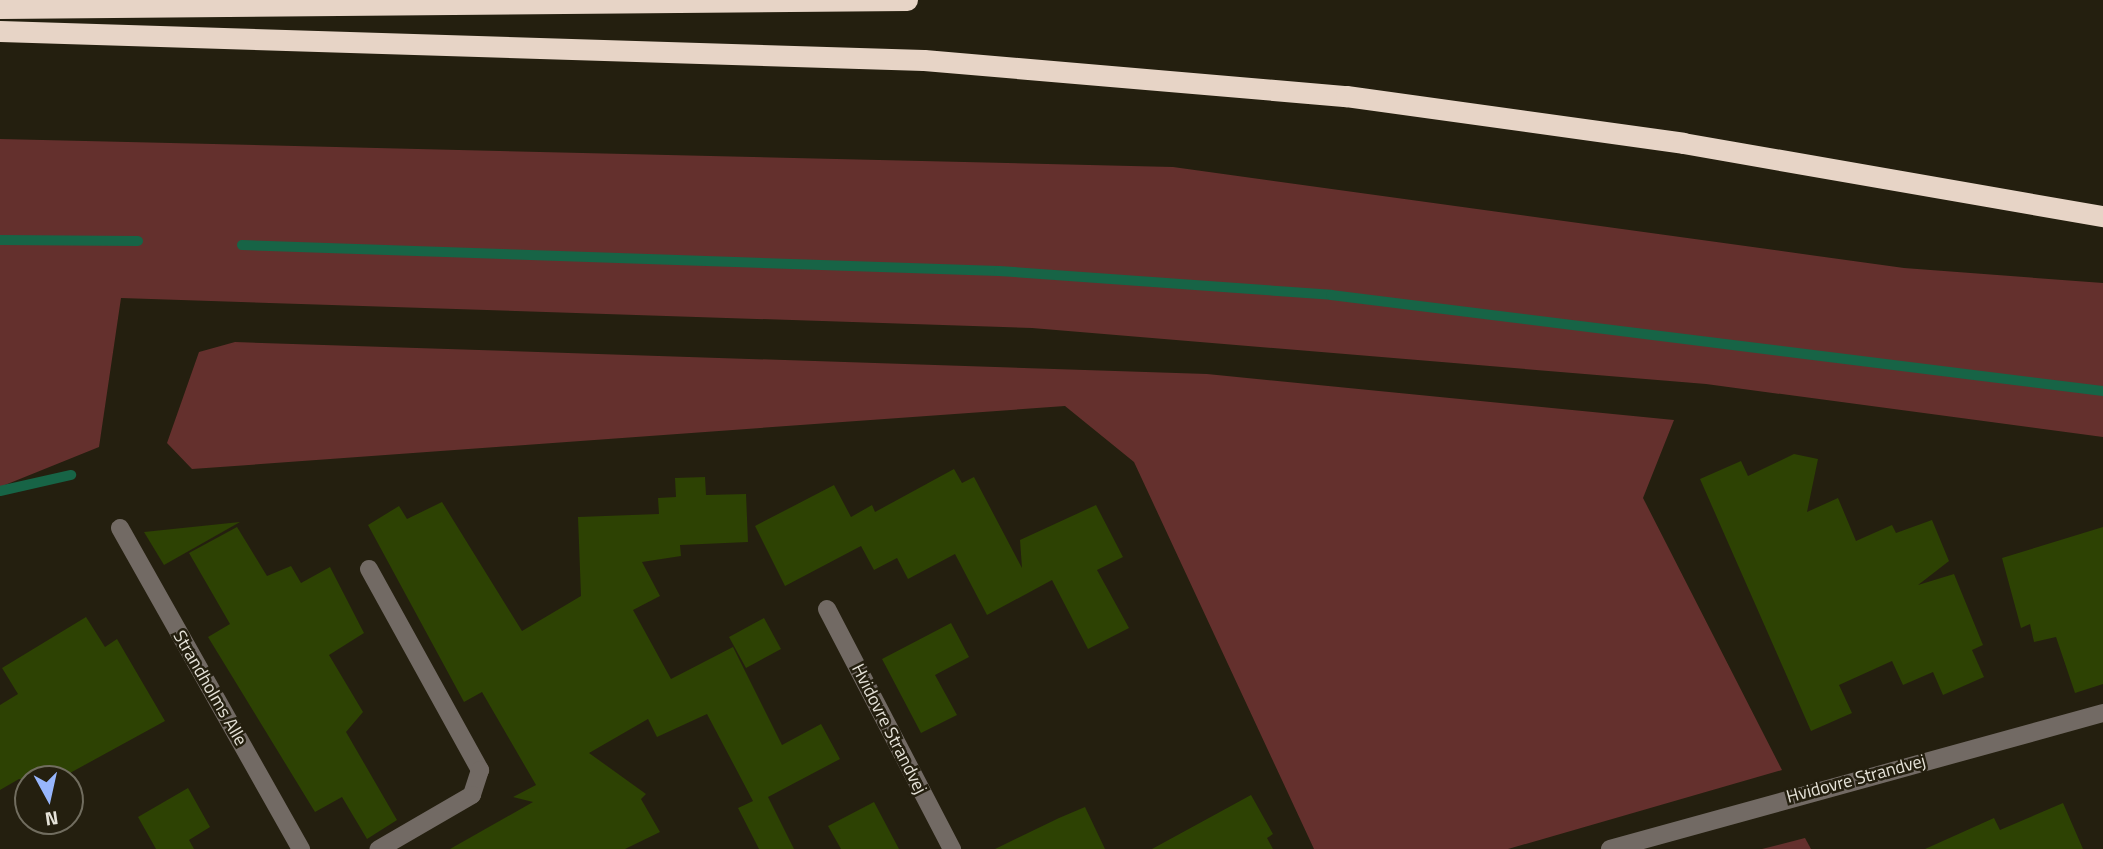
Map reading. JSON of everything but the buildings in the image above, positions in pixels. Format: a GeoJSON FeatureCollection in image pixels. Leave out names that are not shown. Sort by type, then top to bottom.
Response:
{"type":"FeatureCollection","features":[{"type":"Feature","properties":{"kind":"highway"},"geometry":{"type":"LineString","coordinates":[[0,8],[907,0]]}},
{"type":"Feature","properties":{"kind":"highway"},"geometry":{"type":"LineString","coordinates":[[0,31],[144,41],[924,60],[1346,96],[1683,143],[2103,216]]}},
{"type":"Feature","properties":{"kind":"street","name":"Strandholms Alle"},"geometry":{"type":"LineString","coordinates":[[120,528],[301,849]]}},
{"type":"Feature","properties":{"kind":"street"},"geometry":{"type":"LineString","coordinates":[[369,569],[480,771],[472,795],[379,849]]}},
{"type":"Feature","properties":{"kind":"street","name":"Hvidovre Strandvej"},"geometry":{"type":"LineString","coordinates":[[827,608],[951,849]]}},
{"type":"Feature","properties":{"kind":"street","name":"Hvidovre Strandvej"},"geometry":{"type":"LineString","coordinates":[[1610,849],[2103,713]]}},
{"type":"Feature","properties":{"kind":"shaded area"},"geometry":{"type":"Polygon","coordinates":[[[0,139],[1173,167],[1904,268],[2103,283],[2103,437],[1706,384],[1032,328],[121,298],[99,447],[0,487],[0,139]]]}},
{"type":"Feature","properties":{"kind":"shaded area"},"geometry":{"type":"Polygon","coordinates":[[[235,342],[1207,374],[1674,420],[1643,498],[1782,770],[1508,849],[1314,849],[1134,462],[1065,406],[192,469],[167,443],[199,352],[235,342]]]}},
{"type":"Feature","properties":{"kind":"shaded area"},"geometry":{"type":"Polygon","coordinates":[[[1805,838],[1811,849],[1762,849],[1805,838]]]}},
{"type":"Feature","properties":{"kind":"waterway"},"geometry":{"type":"LineString","coordinates":[[0,240],[138,241]]}},
{"type":"Feature","properties":{"kind":"waterway"},"geometry":{"type":"LineString","coordinates":[[242,245],[999,271],[1331,295],[2103,391]]}},
{"type":"Feature","properties":{"kind":"waterway"},"geometry":{"type":"LineString","coordinates":[[0,491],[71,475]]}}]}
